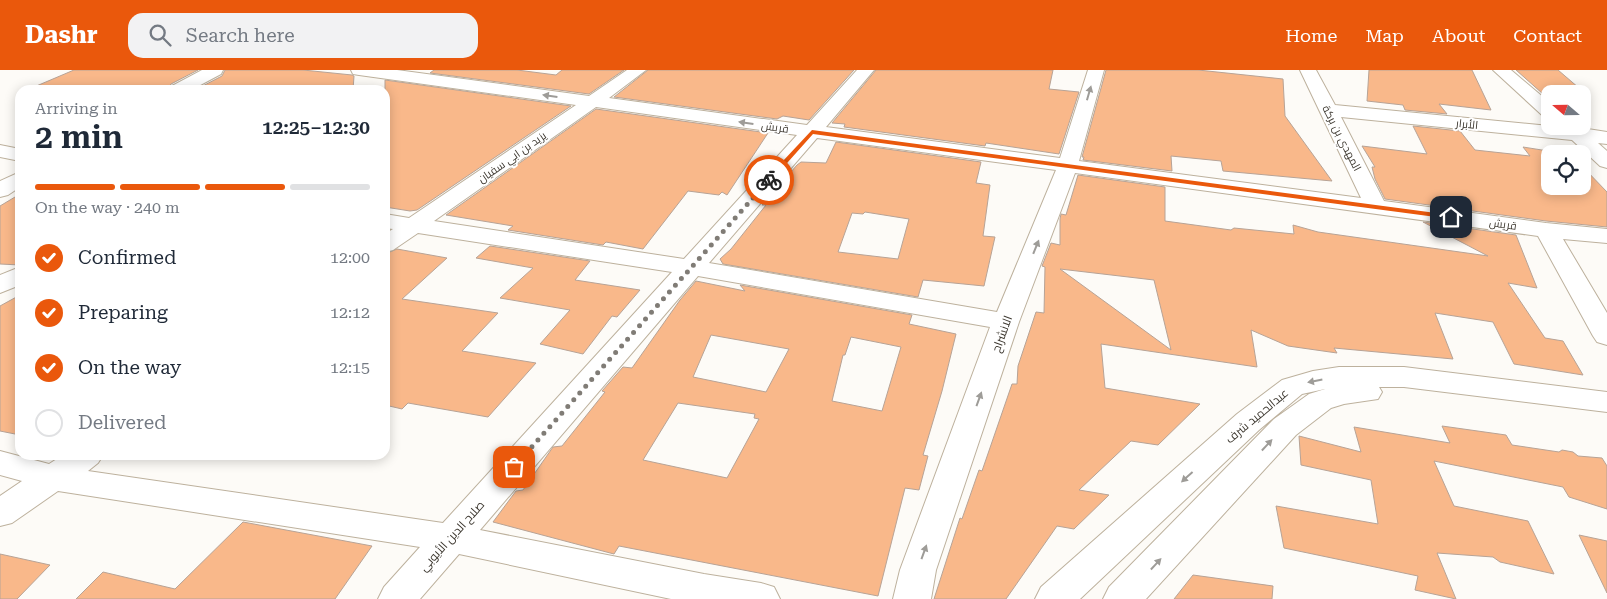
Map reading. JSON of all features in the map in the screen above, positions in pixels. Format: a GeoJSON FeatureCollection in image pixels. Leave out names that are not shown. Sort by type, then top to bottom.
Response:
{"type":"FeatureCollection","features":[{"type":"Feature","properties":{"kind":"street"},"geometry":{"type":"LineString","coordinates":[[187,85],[215,70]]}},
{"type":"Feature","properties":{"kind":"street","name":"قريش"},"geometry":{"type":"LineString","coordinates":[[359,70],[409,73],[592,102],[812,132],[1546,230],[1607,236]]}},
{"type":"Feature","properties":{"kind":"street","name":"يزيد بن ابي سفيان"},"geometry":{"type":"LineString","coordinates":[[390,241],[638,70]]}},
{"type":"Feature","properties":{"kind":"street","name":"صلاح الدين الأيوبي"},"geometry":{"type":"LineString","coordinates":[[396,599],[866,70]]}},
{"type":"Feature","properties":{"kind":"street","name":"الانشراح"},"geometry":{"type":"LineString","coordinates":[[912,599],[918,570],[1006,322],[1068,165],[1096,70]]}},
{"type":"Feature","properties":{"kind":"street","name":"المهدي بن بركة"},"geometry":{"type":"LineString","coordinates":[[1308,70],[1376,207]]}},
{"type":"Feature","properties":{"kind":"street"},"geometry":{"type":"LineString","coordinates":[[1501,70],[1541,104]]}},
{"type":"Feature","properties":{"kind":"street"},"geometry":{"type":"LineString","coordinates":[[386,85],[409,73]]}},
{"type":"Feature","properties":{"kind":"street","name":"الأبرار"},"geometry":{"type":"LineString","coordinates":[[1327,110],[1541,128]]}},
{"type":"Feature","properties":{"kind":"street"},"geometry":{"type":"LineString","coordinates":[[1577,135],[1607,162]]}},
{"type":"Feature","properties":{"kind":"street","name":"الأبرار"},"geometry":{"type":"LineString","coordinates":[[1591,135],[1607,138]]}},
{"type":"Feature","properties":{"kind":"street"},"geometry":{"type":"LineString","coordinates":[[0,151],[15,154]]}},
{"type":"Feature","properties":{"kind":"street"},"geometry":{"type":"LineString","coordinates":[[0,190],[15,181]]}},
{"type":"Feature","properties":{"kind":"street"},"geometry":{"type":"LineString","coordinates":[[390,222],[691,267],[1006,322]]}},
{"type":"Feature","properties":{"kind":"street"},"geometry":{"type":"LineString","coordinates":[[1546,230],[1607,336]]}},
{"type":"Feature","properties":{"kind":"street"},"geometry":{"type":"LineString","coordinates":[[0,285],[15,278]]}},
{"type":"Feature","properties":{"kind":"street","name":"عبدالحميد شرف"},"geometry":{"type":"LineString","coordinates":[[1054,599],[1248,422],[1292,387],[1339,377],[1404,376],[1607,402]]}},
{"type":"Feature","properties":{"kind":"street"},"geometry":{"type":"LineString","coordinates":[[1122,599],[1285,426],[1320,401],[1341,394],[1357,392],[1397,392],[1478,398],[1607,416]]}},
{"type":"Feature","properties":{"kind":"street"},"geometry":{"type":"LineString","coordinates":[[0,513],[79,460]]}},
{"type":"Feature","properties":{"kind":"street"},"geometry":{"type":"LineString","coordinates":[[0,463],[54,478],[451,538],[704,590],[761,599]]}},
{"type":"Feature","properties":{"kind":"building"},"geometry":{"type":"Polygon","coordinates":[[[74,70],[198,70],[170,85],[39,85],[74,70]]]}},
{"type":"Feature","properties":{"kind":"building"},"geometry":{"type":"Polygon","coordinates":[[[225,70],[303,70],[354,76],[353,85],[205,85],[222,76],[225,70]]]}},
{"type":"Feature","properties":{"kind":"building"},"geometry":{"type":"Polygon","coordinates":[[[434,70],[517,70],[556,75],[562,70],[624,70],[589,94],[430,73],[434,70]]]}},
{"type":"Feature","properties":{"kind":"building"},"geometry":{"type":"Polygon","coordinates":[[[648,70],[854,70],[809,120],[783,116],[777,119],[614,97],[648,70]]]}},
{"type":"Feature","properties":{"kind":"building"},"geometry":{"type":"Polygon","coordinates":[[[876,70],[1053,70],[1049,89],[1079,92],[1059,154],[986,143],[985,146],[844,127],[845,124],[832,123],[876,70]]]}},
{"type":"Feature","properties":{"kind":"building"},"geometry":{"type":"Polygon","coordinates":[[[1106,70],[1198,70],[1283,79],[1285,116],[1332,181],[1223,171],[1221,161],[1171,156],[1172,171],[1083,160],[1084,157],[1082,157],[1106,70]]]}},
{"type":"Feature","properties":{"kind":"building"},"geometry":{"type":"Polygon","coordinates":[[[1369,70],[1472,70],[1491,110],[1439,104],[1447,114],[1405,110],[1403,105],[1367,101],[1369,70]]]}},
{"type":"Feature","properties":{"kind":"building"},"geometry":{"type":"Polygon","coordinates":[[[1516,70],[1558,70],[1576,85],[1541,85],[1541,92],[1516,70]]]}},
{"type":"Feature","properties":{"kind":"building"},"geometry":{"type":"Polygon","coordinates":[[[385,80],[571,106],[417,210],[410,211],[390,208],[390,85],[385,85],[385,80]]]}},
{"type":"Feature","properties":{"kind":"building"},"geometry":{"type":"Polygon","coordinates":[[[596,109],[768,133],[727,195],[722,192],[719,195],[688,191],[643,249],[606,242],[603,245],[508,230],[513,226],[446,215],[596,109]]]}},
{"type":"Feature","properties":{"kind":"building"},"geometry":{"type":"Polygon","coordinates":[[[1413,126],[1460,131],[1475,150],[1530,156],[1523,147],[1541,150],[1541,195],[1591,195],[1591,175],[1607,192],[1607,227],[1546,221],[1385,199],[1375,179],[1372,167],[1375,167],[1362,146],[1427,154],[1413,126]]]}},
{"type":"Feature","properties":{"kind":"building"},"geometry":{"type":"Polygon","coordinates":[[[836,142],[981,162],[976,183],[990,185],[983,236],[995,237],[984,286],[923,280],[918,297],[723,264],[720,259],[731,249],[766,205],[762,205],[797,165],[801,162],[826,163],[836,142]],[[865,212],[863,214],[852,213],[838,252],[898,259],[909,219],[865,212]]]}},
{"type":"Feature","properties":{"kind":"building"},"geometry":{"type":"Polygon","coordinates":[[[1078,175],[1165,187],[1165,221],[1231,230],[1234,228],[1294,234],[1293,225],[1318,232],[1488,256],[1423,222],[1516,235],[1537,288],[1508,283],[1545,338],[1563,341],[1583,375],[1514,364],[1493,322],[1435,313],[1453,359],[1334,348],[1337,353],[1288,346],[1251,330],[1257,367],[1101,344],[1105,388],[1200,404],[1158,445],[1131,441],[1079,490],[1109,495],[1074,529],[1057,526],[1006,599],[934,599],[960,518],[962,519],[979,470],[982,471],[1012,384],[1017,384],[1018,366],[1036,312],[1044,313],[1045,267],[1042,266],[1051,243],[1060,245],[1061,214],[1066,215],[1078,175]],[[1060,269],[1171,350],[1154,280],[1060,269]]]}},
{"type":"Feature","properties":{"kind":"building"},"geometry":{"type":"Polygon","coordinates":[[[15,197],[15,265],[0,264],[0,206],[15,197]]]}},
{"type":"Feature","properties":{"kind":"building"},"geometry":{"type":"Polygon","coordinates":[[[490,246],[590,261],[575,280],[640,290],[617,317],[612,316],[583,354],[540,344],[570,310],[500,298],[533,268],[476,258],[490,246]]]}},
{"type":"Feature","properties":{"kind":"building"},"geometry":{"type":"Polygon","coordinates":[[[397,249],[447,258],[402,299],[498,313],[462,351],[536,363],[488,417],[408,403],[402,409],[390,406],[390,252],[397,249]]]}},
{"type":"Feature","properties":{"kind":"building"},"geometry":{"type":"Polygon","coordinates":[[[696,281],[745,291],[740,285],[912,315],[909,324],[956,334],[923,455],[928,456],[919,490],[905,488],[878,596],[619,546],[614,554],[493,522],[516,491],[523,490],[553,447],[562,446],[605,392],[602,391],[623,367],[632,368],[680,300],[696,281]],[[711,335],[693,377],[766,392],[789,349],[711,335]],[[851,337],[845,355],[843,355],[832,401],[882,411],[901,347],[851,337]],[[678,403],[643,460],[727,478],[759,419],[754,418],[755,414],[678,403]]]}},
{"type":"Feature","properties":{"kind":"building"},"geometry":{"type":"Polygon","coordinates":[[[15,298],[15,434],[0,431],[0,306],[15,298]]]}},
{"type":"Feature","properties":{"kind":"building"},"geometry":{"type":"Polygon","coordinates":[[[1442,426],[1506,435],[1512,445],[1559,452],[1562,450],[1573,452],[1578,456],[1602,458],[1607,466],[1607,509],[1569,497],[1563,487],[1434,461],[1454,506],[1528,521],[1554,574],[1500,562],[1493,557],[1437,553],[1456,599],[1415,590],[1418,576],[1284,548],[1276,506],[1378,524],[1371,480],[1301,465],[1299,436],[1361,452],[1354,427],[1450,443],[1442,426]]]}},
{"type":"Feature","properties":{"kind":"building"},"geometry":{"type":"Polygon","coordinates":[[[243,522],[372,546],[335,599],[76,599],[103,572],[175,589],[243,522]]]}},
{"type":"Feature","properties":{"kind":"building"},"geometry":{"type":"Polygon","coordinates":[[[1579,535],[1607,541],[1607,593],[1579,535]]]}},
{"type":"Feature","properties":{"kind":"building"},"geometry":{"type":"Polygon","coordinates":[[[0,554],[50,565],[17,599],[0,599],[0,554]]]}},
{"type":"Feature","properties":{"kind":"building"},"geometry":{"type":"Polygon","coordinates":[[[1193,575],[1273,586],[1272,599],[1174,599],[1193,575]]]}},
{"type":"Feature","properties":{"kind":"way so far"},"geometry":{"type":"LineString","coordinates":[[514,467],[769,180]]}},
{"type":"Feature","properties":{"kind":"route"},"geometry":{"type":"LineString","coordinates":[[769,180],[812,132],[1451,217]]}}]}
